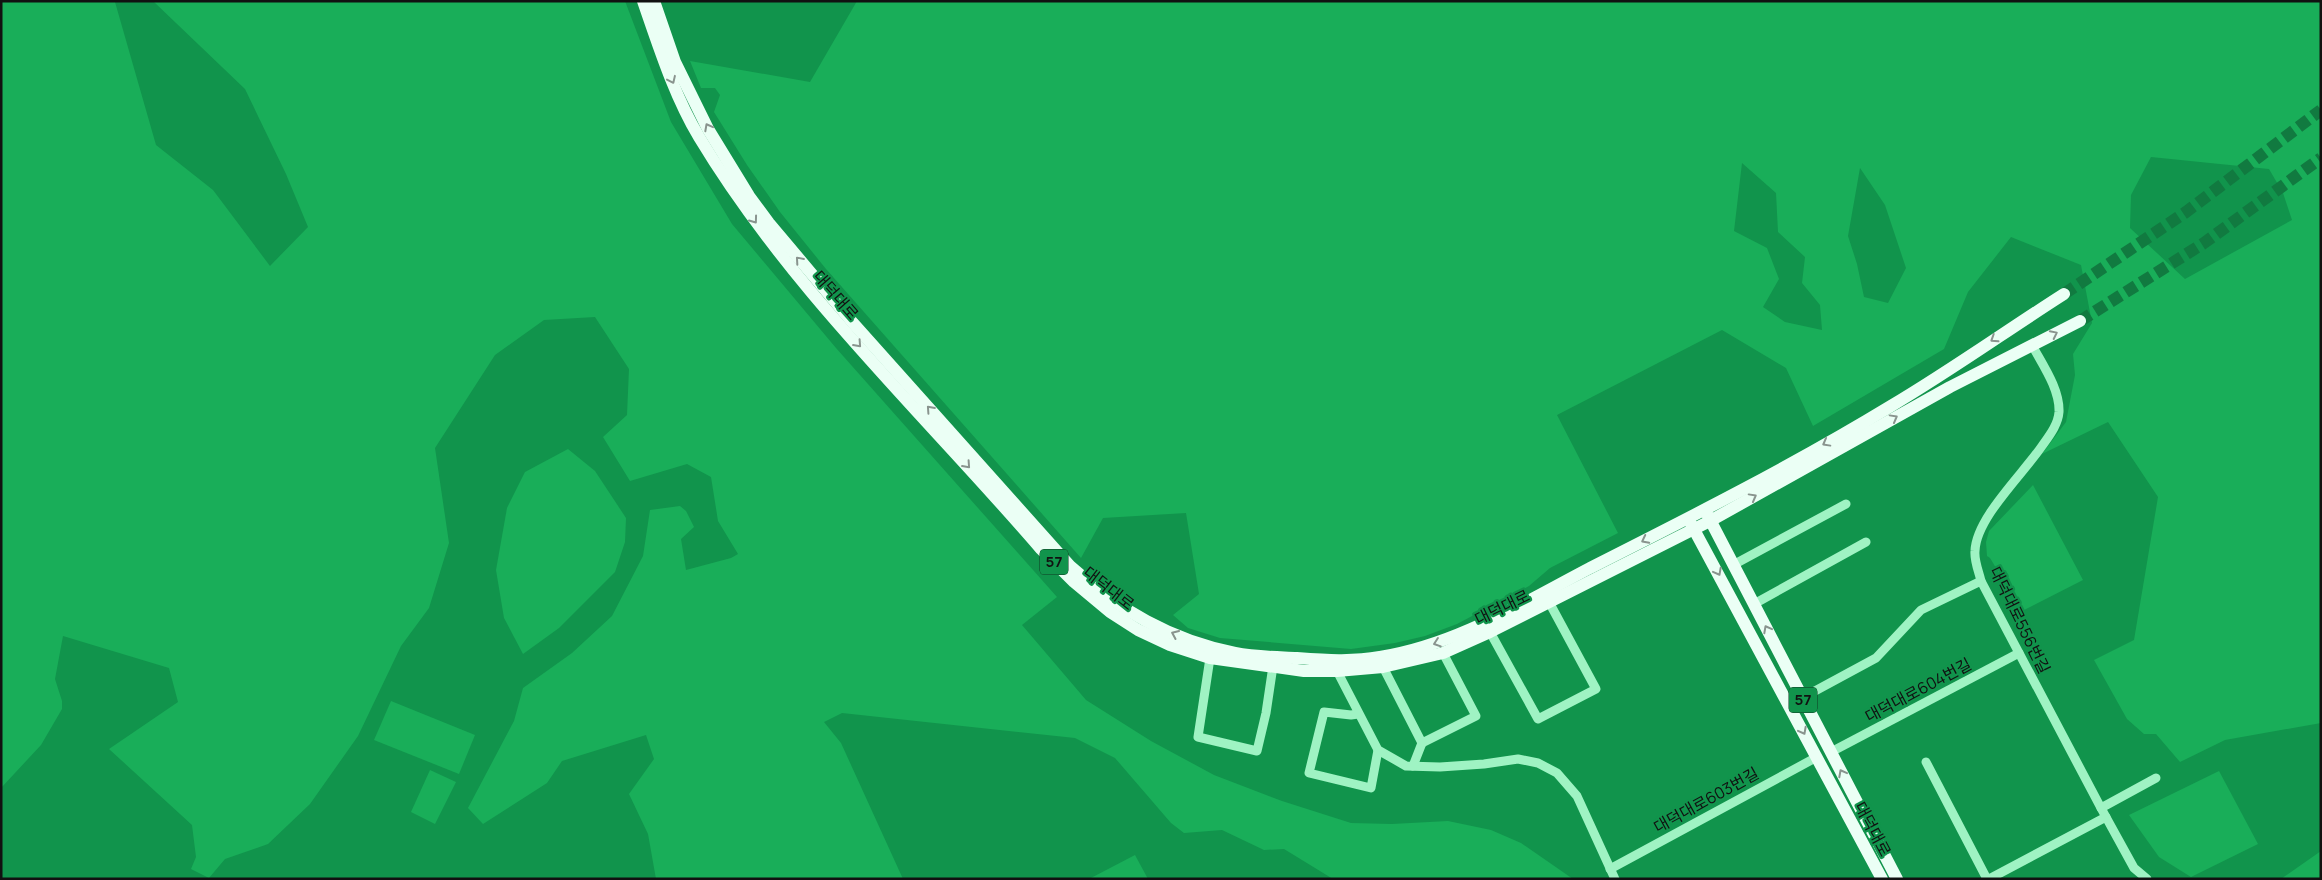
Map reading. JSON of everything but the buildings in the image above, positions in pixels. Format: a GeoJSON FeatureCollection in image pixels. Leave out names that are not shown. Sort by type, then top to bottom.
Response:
{"type":"FeatureCollection","features":[{"type":"Feature","properties":{"kind":"main road","name":"대덕대로"},"geometry":{"type":"LineString","coordinates":[[643,1],[666,66],[698,135],[743,205],[773,246],[815,296],[1041,549],[1074,582],[1110,612],[1138,630],[1170,645],[1210,658],[1304,671],[1337,671],[1382,667],[1442,654],[1490,632],[1707,516],[1897,879]]}},
{"type":"Feature","properties":{"kind":"main road","name":"대덕대로"},"geometry":{"type":"LineString","coordinates":[[654,1],[675,62],[708,129],[749,196],[790,249],[1070,566],[1091,585],[1128,612],[1146,622],[1194,643],[1237,653],[1341,660],[1380,658],[1418,649],[1463,634],[1692,524]]}},
{"type":"Feature","properties":{"kind":"main road"},"geometry":{"type":"LineString","coordinates":[[1707,516],[1891,406],[2064,294]]}},
{"type":"Feature","properties":{"kind":"main road"},"geometry":{"type":"LineString","coordinates":[[1707,516],[1950,387],[2080,321]]}},
{"type":"Feature","properties":{"kind":"main road","name":"대덕대로"},"geometry":{"type":"LineString","coordinates":[[1692,524],[1882,879]]}},
{"type":"Feature","properties":{"kind":"street","name":"대덕대로556번길"},"geometry":{"type":"LineString","coordinates":[[2032,345],[2056,394],[2059,411],[2057,420],[2040,449],[1982,526],[1975,550],[1981,581],[2134,868],[2147,879]]}},
{"type":"Feature","properties":{"kind":"street"},"geometry":{"type":"LineString","coordinates":[[1733,565],[1846,504]]}},
{"type":"Feature","properties":{"kind":"street"},"geometry":{"type":"LineString","coordinates":[[1754,604],[1866,542]]}},
{"type":"Feature","properties":{"kind":"street"},"geometry":{"type":"LineString","coordinates":[[1802,698],[1876,658],[1920,610],[1981,581]]}},
{"type":"Feature","properties":{"kind":"street"},"geometry":{"type":"LineString","coordinates":[[1490,632],[1538,719],[1596,689],[1549,602]]}},
{"type":"Feature","properties":{"kind":"street","name":"대덕대로604번길"},"geometry":{"type":"LineString","coordinates":[[1831,752],[2019,653]]}},
{"type":"Feature","properties":{"kind":"street"},"geometry":{"type":"LineString","coordinates":[[1413,766],[1422,743],[1476,716],[1442,654]]}},
{"type":"Feature","properties":{"kind":"street"},"geometry":{"type":"LineString","coordinates":[[1210,658],[1198,737],[1256,751],[1266,713],[1273,666]]}},
{"type":"Feature","properties":{"kind":"street"},"geometry":{"type":"LineString","coordinates":[[1382,667],[1422,743]]}},
{"type":"Feature","properties":{"kind":"street"},"geometry":{"type":"LineString","coordinates":[[1337,671],[1378,750],[1406,766],[1440,767],[1484,764],[1518,759],[1538,763],[1557,773],[1577,796],[1615,879]]}},
{"type":"Feature","properties":{"kind":"street"},"geometry":{"type":"LineString","coordinates":[[1358,714],[1342,715],[1324,712],[1309,773],[1372,788],[1378,750]]}},
{"type":"Feature","properties":{"kind":"street","name":"대덕대로603번길"},"geometry":{"type":"LineString","coordinates":[[1610,869],[1816,757]]}},
{"type":"Feature","properties":{"kind":"street"},"geometry":{"type":"LineString","coordinates":[[1926,762],[1988,879],[2106,817]]}},
{"type":"Feature","properties":{"kind":"street"},"geometry":{"type":"LineString","coordinates":[[2101,808],[2156,778]]}},
{"type":"Feature","properties":{"kind":"green space"},"geometry":{"type":"Polygon","coordinates":[[[1,1],[115,2],[156,145],[213,190],[270,266],[308,227],[286,174],[245,89],[153,1],[625,1],[671,122],[732,224],[836,348],[1057,597],[1022,625],[1086,700],[1151,741],[1214,775],[1282,801],[1351,823],[1392,824],[1448,821],[1491,830],[1521,843],[1573,879],[1333,879],[1284,849],[1264,850],[1222,830],[1184,833],[1171,823],[1115,758],[1075,738],[842,713],[824,722],[841,743],[903,879],[656,879],[648,834],[629,794],[654,759],[646,735],[562,761],[547,783],[483,824],[468,808],[514,721],[523,688],[572,653],[612,616],[643,556],[650,510],[680,506],[686,511],[694,527],[681,539],[686,570],[731,558],[738,554],[718,521],[711,477],[687,464],[630,481],[603,437],[627,415],[629,369],[595,317],[544,320],[495,355],[435,448],[449,543],[429,608],[401,646],[358,736],[310,804],[268,844],[225,859],[209,878],[191,869],[196,857],[192,825],[109,749],[178,702],[169,668],[63,636],[55,679],[62,701],[62,709],[41,745],[1,788],[1,1]]]}},
{"type":"Feature","properties":{"kind":"green space"},"geometry":{"type":"Polygon","coordinates":[[[857,1],[2321,1],[2321,723],[2225,740],[2180,762],[2156,734],[2144,734],[2127,719],[2094,660],[2134,640],[2158,497],[2108,422],[2042,454],[2066,422],[2075,375],[2073,354],[2092,323],[2081,265],[2011,237],[1968,292],[1944,349],[1813,426],[1786,368],[1722,330],[1557,415],[1618,533],[1550,568],[1529,586],[1457,624],[1425,636],[1395,643],[1351,649],[1220,638],[1188,628],[1173,615],[1199,594],[1186,513],[1103,518],[1081,558],[826,269],[780,212],[747,165],[714,112],[720,95],[715,88],[701,88],[690,61],[810,82],[857,1]],[[2151,157],[2131,195],[2130,228],[2185,279],[2292,220],[2283,193],[2269,169],[2151,157]],[[1742,163],[1734,231],[1767,248],[1779,279],[1763,307],[1785,322],[1822,330],[1820,305],[1802,283],[1805,257],[1778,232],[1776,193],[1742,163]],[[1860,168],[1848,236],[1857,264],[1864,297],[1888,303],[1906,268],[1885,205],[1860,168]]]}},
{"type":"Feature","properties":{"kind":"green space"},"geometry":{"type":"Polygon","coordinates":[[[568,449],[595,471],[626,518],[625,542],[615,572],[559,628],[523,654],[504,618],[496,570],[507,508],[525,472],[568,449]]]}},
{"type":"Feature","properties":{"kind":"green space"},"geometry":{"type":"Polygon","coordinates":[[[2033,485],[2083,580],[2022,611],[1987,556],[1986,542],[1989,531],[2033,485]]]}},
{"type":"Feature","properties":{"kind":"green space"},"geometry":{"type":"Polygon","coordinates":[[[391,701],[475,735],[459,774],[374,740],[391,701]]]}},
{"type":"Feature","properties":{"kind":"green space"},"geometry":{"type":"Polygon","coordinates":[[[430,770],[456,782],[435,824],[411,812],[430,770]]]}},
{"type":"Feature","properties":{"kind":"green space"},"geometry":{"type":"Polygon","coordinates":[[[2219,771],[2258,844],[2191,877],[2159,857],[2129,815],[2219,771]]]}},
{"type":"Feature","properties":{"kind":"green space"},"geometry":{"type":"Polygon","coordinates":[[[2321,851],[2321,879],[2281,879],[2321,851]]]}},
{"type":"Feature","properties":{"kind":"green space"},"geometry":{"type":"Polygon","coordinates":[[[1135,855],[1148,879],[1089,879],[1135,855]]]}},
{"type":"Feature","properties":{"kind":"tunnel"},"geometry":{"type":"LineString","coordinates":[[2064,294],[2186,212],[2321,110]]}},
{"type":"Feature","properties":{"kind":"tunnel"},"geometry":{"type":"LineString","coordinates":[[2080,321],[2204,243],[2321,158]]}}]}
